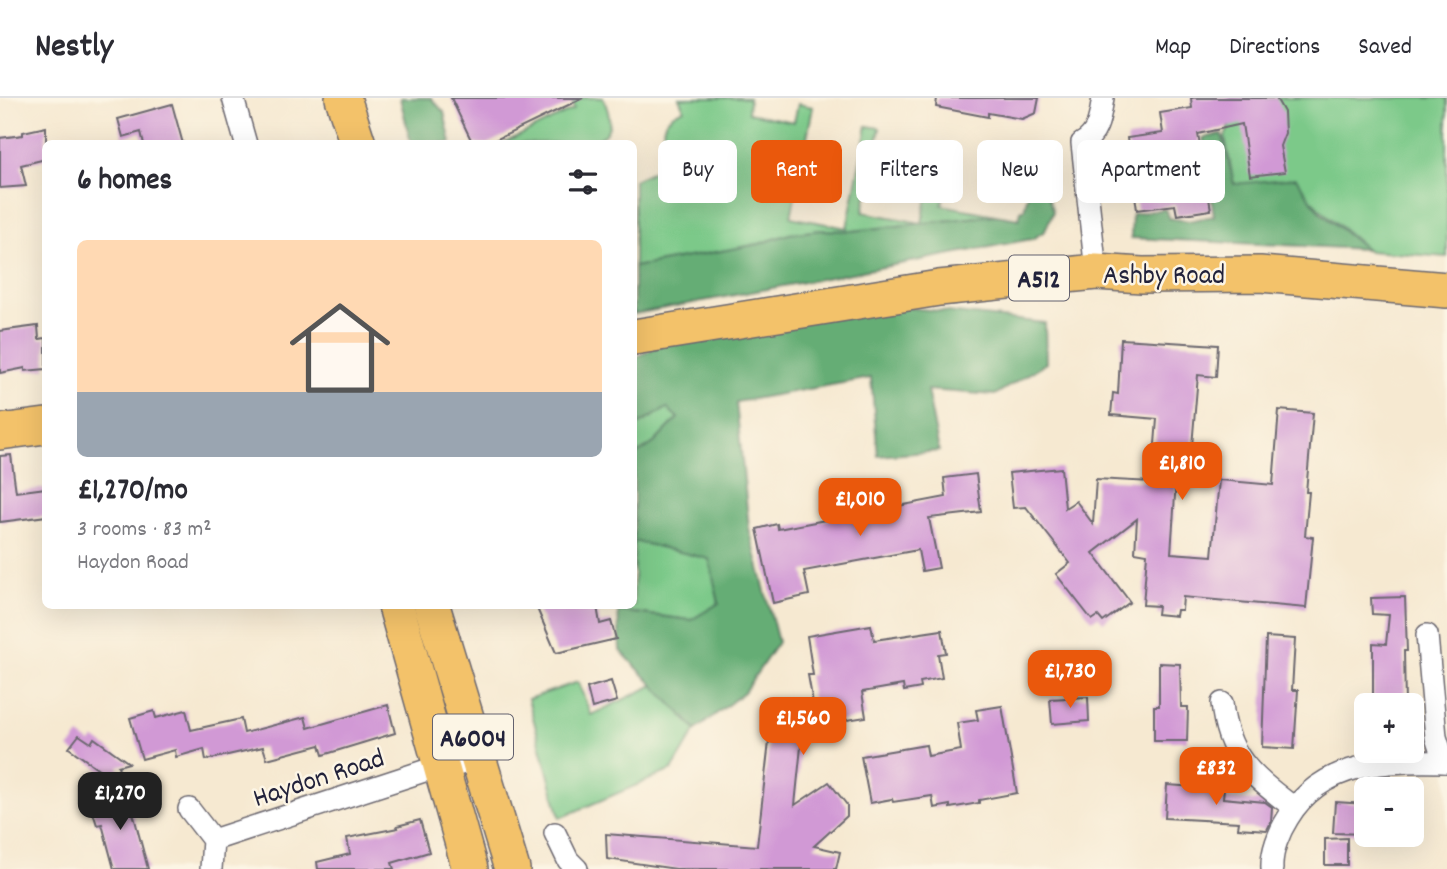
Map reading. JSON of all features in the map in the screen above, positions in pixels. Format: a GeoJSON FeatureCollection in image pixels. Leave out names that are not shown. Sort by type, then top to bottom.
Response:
{"type":"FeatureCollection","features":[{"type":"Feature","properties":{"kind":"main road"},"geometry":{"type":"LineString","coordinates":[[343,98],[357,140]]}},
{"type":"Feature","properties":{"kind":"main road","name":"Ashby Road"},"geometry":{"type":"LineString","coordinates":[[637,337],[939,288],[1096,272],[1142,275],[1260,274],[1447,289]]}},
{"type":"Feature","properties":{"kind":"main road"},"geometry":{"type":"LineString","coordinates":[[0,432],[42,427]]}},
{"type":"Feature","properties":{"kind":"main road","name":"A6004"},"geometry":{"type":"LineString","coordinates":[[397,609],[470,869]]}},
{"type":"Feature","properties":{"kind":"main road","name":"A6004"},"geometry":{"type":"LineString","coordinates":[[433,609],[512,869]]}},
{"type":"Feature","properties":{"kind":"street"},"geometry":{"type":"LineString","coordinates":[[233,98],[245,140]]}},
{"type":"Feature","properties":{"kind":"street"},"geometry":{"type":"LineString","coordinates":[[1096,272],[1082,143],[1090,139],[1098,125],[1103,98]]}},
{"type":"Feature","properties":{"kind":"street"},"geometry":{"type":"LineString","coordinates":[[1272,869],[1281,830],[1294,808],[1320,782],[1361,766],[1388,762],[1446,762],[1436,737],[1435,648]]}},
{"type":"Feature","properties":{"kind":"street"},"geometry":{"type":"LineString","coordinates":[[1222,703],[1214,727],[1249,770],[1294,808]]}},
{"type":"Feature","properties":{"kind":"street","name":"Haydon Road"},"geometry":{"type":"LineString","coordinates":[[213,840],[424,771],[442,770],[479,758]]}},
{"type":"Feature","properties":{"kind":"street"},"geometry":{"type":"LineString","coordinates":[[189,809],[213,840],[211,869]]}},
{"type":"Feature","properties":{"kind":"street"},"geometry":{"type":"LineString","coordinates":[[555,833],[568,860],[577,869]]}},
{"type":"Feature","properties":{"kind":"green space"},"geometry":{"type":"Polygon","coordinates":[[[400,98],[431,98],[444,112],[450,140],[410,140],[400,98]]]}},
{"type":"Feature","properties":{"kind":"green space"},"geometry":{"type":"Polygon","coordinates":[[[570,98],[603,98],[609,114],[606,133],[592,140],[510,140],[574,109],[570,98]]]}},
{"type":"Feature","properties":{"kind":"green space"},"geometry":{"type":"Polygon","coordinates":[[[679,98],[749,98],[748,113],[794,122],[798,104],[813,107],[806,140],[751,140],[751,203],[794,203],[791,217],[847,228],[856,182],[856,203],[865,203],[863,212],[922,223],[926,203],[942,203],[996,215],[852,231],[820,230],[789,234],[759,244],[637,266],[637,179],[658,169],[658,203],[737,203],[737,140],[666,140],[664,125],[674,114],[684,109],[679,98]]]}},
{"type":"Feature","properties":{"kind":"green space"},"geometry":{"type":"Polygon","coordinates":[[[1230,98],[1447,98],[1447,257],[1369,251],[1319,208],[1295,181],[1234,185],[1225,137],[1232,119],[1230,98]]]}},
{"type":"Feature","properties":{"kind":"green space"},"geometry":{"type":"Polygon","coordinates":[[[867,126],[880,128],[878,140],[864,140],[867,126]]]}},
{"type":"Feature","properties":{"kind":"green space"},"geometry":{"type":"Polygon","coordinates":[[[1222,134],[1223,140],[1203,140],[1222,134]]]}},
{"type":"Feature","properties":{"kind":"green space"},"geometry":{"type":"Polygon","coordinates":[[[1225,146],[1234,184],[1296,178],[1320,212],[1366,249],[1131,238],[1132,214],[1165,209],[1169,218],[1188,221],[1214,216],[1212,203],[1225,203],[1225,146]]]}},
{"type":"Feature","properties":{"kind":"green space"},"geometry":{"type":"Polygon","coordinates":[[[1026,203],[1050,203],[1053,212],[1045,231],[1032,239],[637,313],[637,266],[759,244],[789,234],[820,230],[852,231],[996,215],[1019,219],[1021,210],[1024,210],[1026,203]]]}},
{"type":"Feature","properties":{"kind":"green space"},"geometry":{"type":"Polygon","coordinates":[[[903,307],[1045,323],[1046,363],[995,395],[927,390],[939,451],[878,456],[871,378],[736,402],[749,528],[778,642],[744,692],[696,730],[620,650],[618,611],[691,620],[719,603],[709,559],[637,542],[637,454],[654,443],[678,418],[667,408],[637,425],[637,357],[675,338],[903,307]]]}},
{"type":"Feature","properties":{"kind":"green space"},"geometry":{"type":"Polygon","coordinates":[[[668,408],[678,418],[654,443],[637,454],[637,425],[668,408]]]}},
{"type":"Feature","properties":{"kind":"green space"},"geometry":{"type":"Polygon","coordinates":[[[637,542],[710,559],[719,604],[691,620],[617,609],[637,609],[637,542]]]}},
{"type":"Feature","properties":{"kind":"green space"},"geometry":{"type":"Polygon","coordinates":[[[578,682],[591,715],[654,685],[696,730],[672,770],[560,818],[528,699],[578,682]]]}},
{"type":"Feature","properties":{"kind":"building"},"geometry":{"type":"Polygon","coordinates":[[[451,98],[583,98],[495,140],[471,140],[451,98]]]}},
{"type":"Feature","properties":{"kind":"building"},"geometry":{"type":"Polygon","coordinates":[[[937,98],[1039,98],[1036,113],[1022,119],[988,113],[988,117],[936,107],[937,98]]]}},
{"type":"Feature","properties":{"kind":"building"},"geometry":{"type":"Polygon","coordinates":[[[1191,98],[1276,98],[1284,112],[1285,133],[1280,146],[1285,172],[1250,176],[1242,124],[1198,134],[1199,140],[1127,140],[1163,133],[1160,113],[1192,108],[1191,98]]]}},
{"type":"Feature","properties":{"kind":"building"},"geometry":{"type":"Polygon","coordinates":[[[172,104],[182,140],[143,140],[141,132],[123,137],[118,119],[172,104]]]}},
{"type":"Feature","properties":{"kind":"building"},"geometry":{"type":"Polygon","coordinates":[[[46,127],[46,140],[42,140],[42,160],[21,165],[26,186],[0,188],[0,138],[23,135],[23,132],[46,127]]]}},
{"type":"Feature","properties":{"kind":"building"},"geometry":{"type":"Polygon","coordinates":[[[1136,203],[1210,203],[1211,210],[1177,215],[1175,205],[1137,210],[1136,203]]]}},
{"type":"Feature","properties":{"kind":"building"},"geometry":{"type":"Polygon","coordinates":[[[38,326],[39,339],[42,339],[42,369],[25,371],[25,368],[0,373],[0,331],[38,326]]]}},
{"type":"Feature","properties":{"kind":"building"},"geometry":{"type":"Polygon","coordinates":[[[1121,339],[1218,345],[1216,377],[1198,375],[1189,482],[1176,481],[1171,553],[1212,556],[1219,480],[1273,485],[1279,410],[1313,413],[1305,536],[1313,537],[1306,608],[1183,597],[1182,610],[1177,610],[1176,616],[1157,614],[1158,606],[1143,605],[1147,554],[1135,552],[1137,519],[1093,553],[1130,602],[1103,622],[1098,616],[1092,620],[1056,574],[1070,563],[1026,507],[1013,508],[1009,473],[1061,468],[1065,508],[1076,501],[1093,524],[1096,479],[1152,482],[1157,419],[1111,415],[1113,393],[1118,394],[1121,339]]]}},
{"type":"Feature","properties":{"kind":"building"},"geometry":{"type":"Polygon","coordinates":[[[11,455],[16,492],[42,489],[42,517],[0,522],[0,456],[11,455]]]}},
{"type":"Feature","properties":{"kind":"building"},"geometry":{"type":"Polygon","coordinates":[[[976,474],[981,512],[929,518],[939,568],[922,571],[918,550],[804,571],[809,595],[773,603],[757,529],[777,524],[778,529],[946,497],[944,478],[976,474]]]}},
{"type":"Feature","properties":{"kind":"building"},"geometry":{"type":"Polygon","coordinates":[[[1405,597],[1407,651],[1404,651],[1405,693],[1373,693],[1373,643],[1386,644],[1389,615],[1372,614],[1371,598],[1405,597]]]}},
{"type":"Feature","properties":{"kind":"building"},"geometry":{"type":"Polygon","coordinates":[[[537,609],[598,609],[600,624],[611,621],[616,639],[556,653],[537,609]]]}},
{"type":"Feature","properties":{"kind":"building"},"geometry":{"type":"Polygon","coordinates":[[[871,625],[874,640],[942,630],[946,653],[938,654],[942,678],[920,682],[921,688],[904,691],[903,685],[862,692],[866,717],[803,727],[795,805],[829,782],[847,805],[847,816],[814,846],[840,852],[836,869],[676,869],[607,859],[606,834],[757,846],[773,707],[815,714],[808,675],[813,675],[807,636],[871,625]]]}},
{"type":"Feature","properties":{"kind":"building"},"geometry":{"type":"Polygon","coordinates":[[[1266,637],[1295,639],[1292,690],[1298,690],[1294,749],[1262,747],[1266,637]]]}},
{"type":"Feature","properties":{"kind":"building"},"geometry":{"type":"Polygon","coordinates":[[[1159,663],[1180,664],[1181,707],[1188,707],[1187,741],[1154,741],[1154,706],[1159,706],[1159,663]]]}},
{"type":"Feature","properties":{"kind":"building"},"geometry":{"type":"Polygon","coordinates":[[[611,681],[617,701],[592,708],[587,688],[611,681]]]}},
{"type":"Feature","properties":{"kind":"building"},"geometry":{"type":"Polygon","coordinates":[[[1088,697],[1089,721],[1052,724],[1050,699],[1088,697]]]}},
{"type":"Feature","properties":{"kind":"building"},"geometry":{"type":"Polygon","coordinates":[[[388,705],[395,733],[323,755],[320,745],[267,759],[263,747],[206,760],[204,749],[176,757],[175,750],[142,759],[130,718],[154,711],[156,718],[186,710],[191,730],[241,719],[244,733],[305,717],[308,728],[388,705]]]}},
{"type":"Feature","properties":{"kind":"building"},"geometry":{"type":"Polygon","coordinates":[[[1002,706],[1017,793],[950,808],[950,805],[934,808],[932,796],[870,803],[861,756],[926,745],[928,756],[961,750],[957,723],[978,720],[976,710],[1002,706]]]}},
{"type":"Feature","properties":{"kind":"building"},"geometry":{"type":"Polygon","coordinates":[[[79,735],[91,743],[94,738],[129,763],[118,766],[124,787],[69,748],[79,735]]]}},
{"type":"Feature","properties":{"kind":"building"},"geometry":{"type":"Polygon","coordinates":[[[1167,785],[1224,789],[1223,798],[1265,802],[1272,807],[1271,822],[1267,830],[1238,828],[1239,822],[1165,818],[1167,785]]]}},
{"type":"Feature","properties":{"kind":"building"},"geometry":{"type":"Polygon","coordinates":[[[126,791],[148,869],[114,869],[102,824],[97,825],[90,803],[126,791]]]}},
{"type":"Feature","properties":{"kind":"building"},"geometry":{"type":"Polygon","coordinates":[[[1335,802],[1354,803],[1354,834],[1333,833],[1335,802]]]}},
{"type":"Feature","properties":{"kind":"building"},"geometry":{"type":"Polygon","coordinates":[[[420,820],[429,852],[392,863],[394,869],[318,869],[317,862],[350,854],[347,838],[398,828],[397,826],[420,820]]]}},
{"type":"Feature","properties":{"kind":"building"},"geometry":{"type":"Polygon","coordinates":[[[1347,838],[1347,865],[1325,865],[1325,839],[1347,838]]]}}]}
